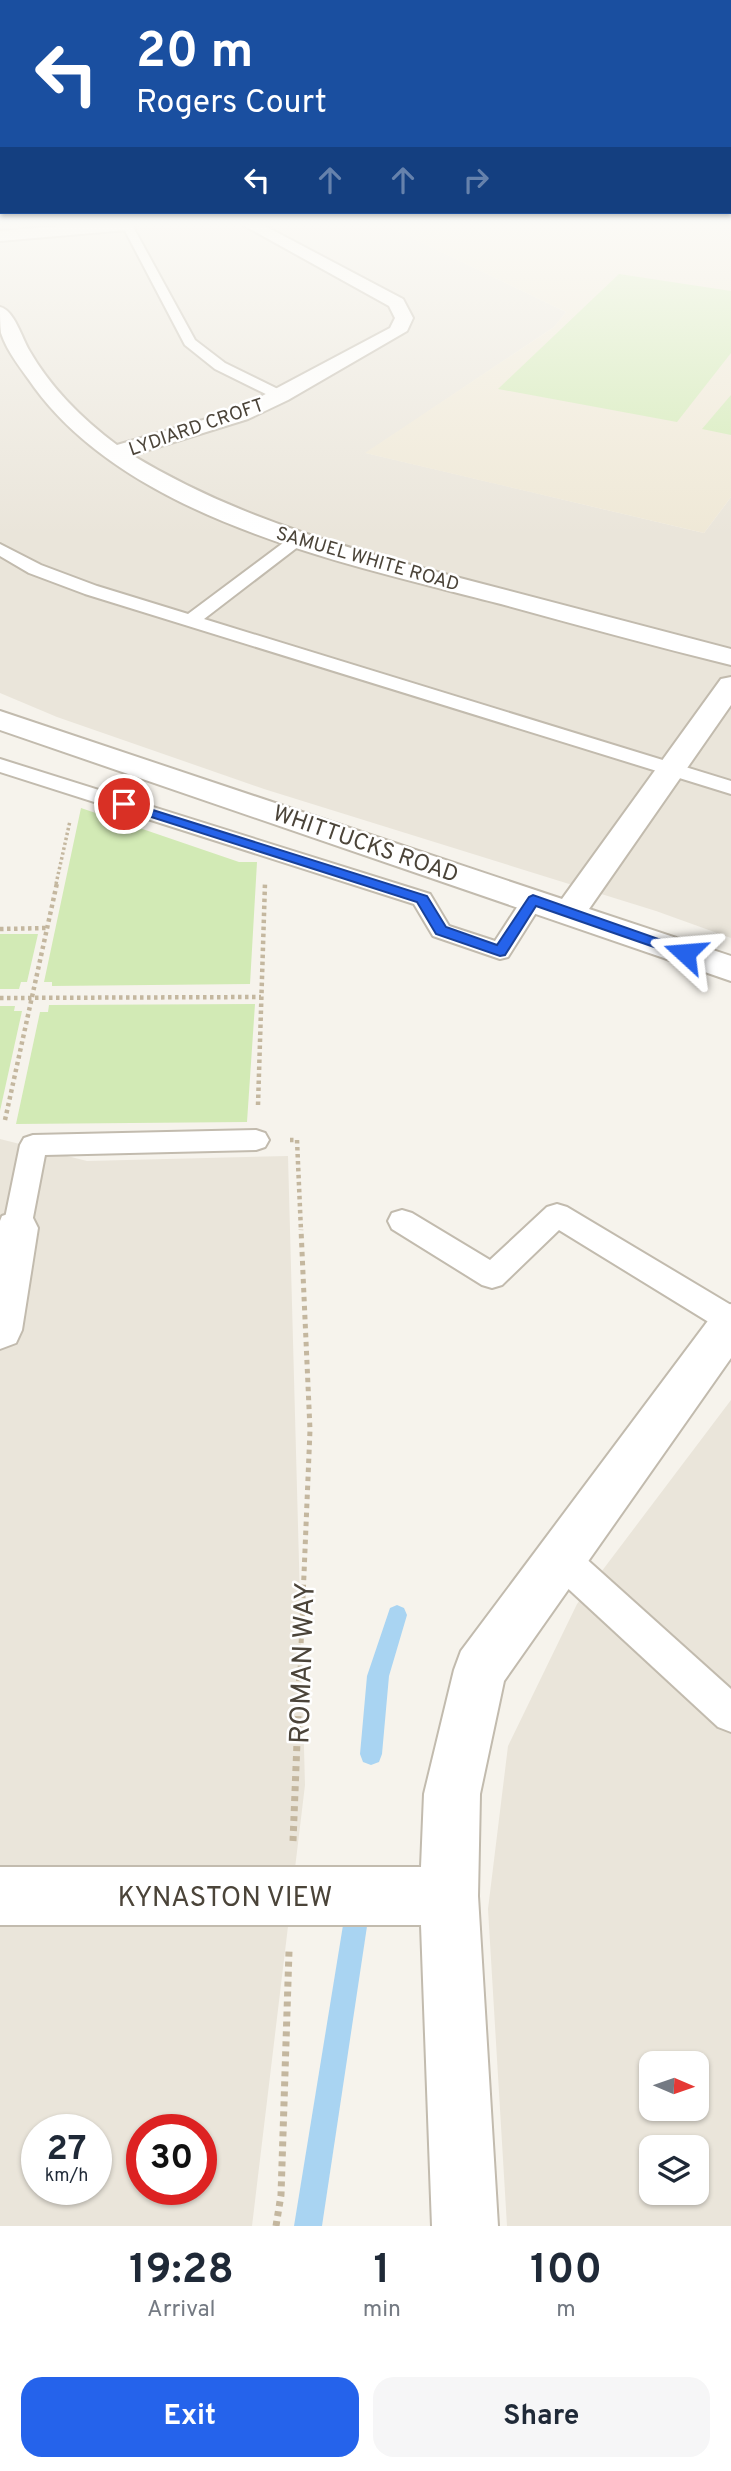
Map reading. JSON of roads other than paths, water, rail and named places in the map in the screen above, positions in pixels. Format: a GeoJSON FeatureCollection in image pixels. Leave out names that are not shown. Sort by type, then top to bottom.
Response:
{"type":"FeatureCollection","features":[{"type":"Feature","properties":{"kind":"street","name":"SAMUEL WHITE ROAD"},"geometry":{"type":"LineString","coordinates":[[4,329],[9,354],[58,404],[115,453],[180,490],[297,540],[379,565],[731,657]]}},
{"type":"Feature","properties":{"kind":"street","name":"LYDIARD CROFT"},"geometry":{"type":"LineString","coordinates":[[115,453],[241,415],[281,396],[399,329]]}},
{"type":"Feature","properties":{"kind":"street"},"geometry":{"type":"LineString","coordinates":[[570,912],[731,685]]}},
{"type":"Feature","properties":{"kind":"street","name":"WHITTUCKS ROAD"},"geometry":{"type":"LineString","coordinates":[[0,720],[731,969]]}},
{"type":"Feature","properties":{"kind":"street"},"geometry":{"type":"LineString","coordinates":[[0,1330],[17,1228]]}},
{"type":"Feature","properties":{"kind":"street"},"geometry":{"type":"LineString","coordinates":[[464,2226],[449,1896],[452,1794],[480,1670],[731,1322]]}},
{"type":"Feature","properties":{"kind":"street","name":"KYNASTON VIEW"},"geometry":{"type":"LineString","coordinates":[[0,1896],[449,1896]]}},
{"type":"Feature","properties":{"kind":"lane"},"geometry":{"type":"LineString","coordinates":[[183,329],[190,342],[220,366],[281,396]]}},
{"type":"Feature","properties":{"kind":"lane"},"geometry":{"type":"LineString","coordinates":[[191,621],[297,540]]}},
{"type":"Feature","properties":{"kind":"lane"},"geometry":{"type":"LineString","coordinates":[[0,549],[35,569],[80,586],[731,788]]}},
{"type":"Feature","properties":{"kind":"lane"},"geometry":{"type":"LineString","coordinates":[[0,765],[422,899],[441,930],[500,951],[533,900]]}},
{"type":"Feature","properties":{"kind":"lane"},"geometry":{"type":"LineString","coordinates":[[17,1228],[33,1146],[256,1140]]}},
{"type":"Feature","properties":{"kind":"lane"},"geometry":{"type":"LineString","coordinates":[[402,1221],[492,1276],[557,1214],[731,1322]]}},
{"type":"Feature","properties":{"kind":"lane"},"geometry":{"type":"LineString","coordinates":[[560,1558],[731,1714]]}},
{"type":"Feature","properties":{"kind":"waterway"},"geometry":{"type":"LineString","coordinates":[[371,1754],[378,1676],[397,1615]]}},
{"type":"Feature","properties":{"kind":"waterway"},"geometry":{"type":"LineString","coordinates":[[308,2226],[357,1913]]}}]}
